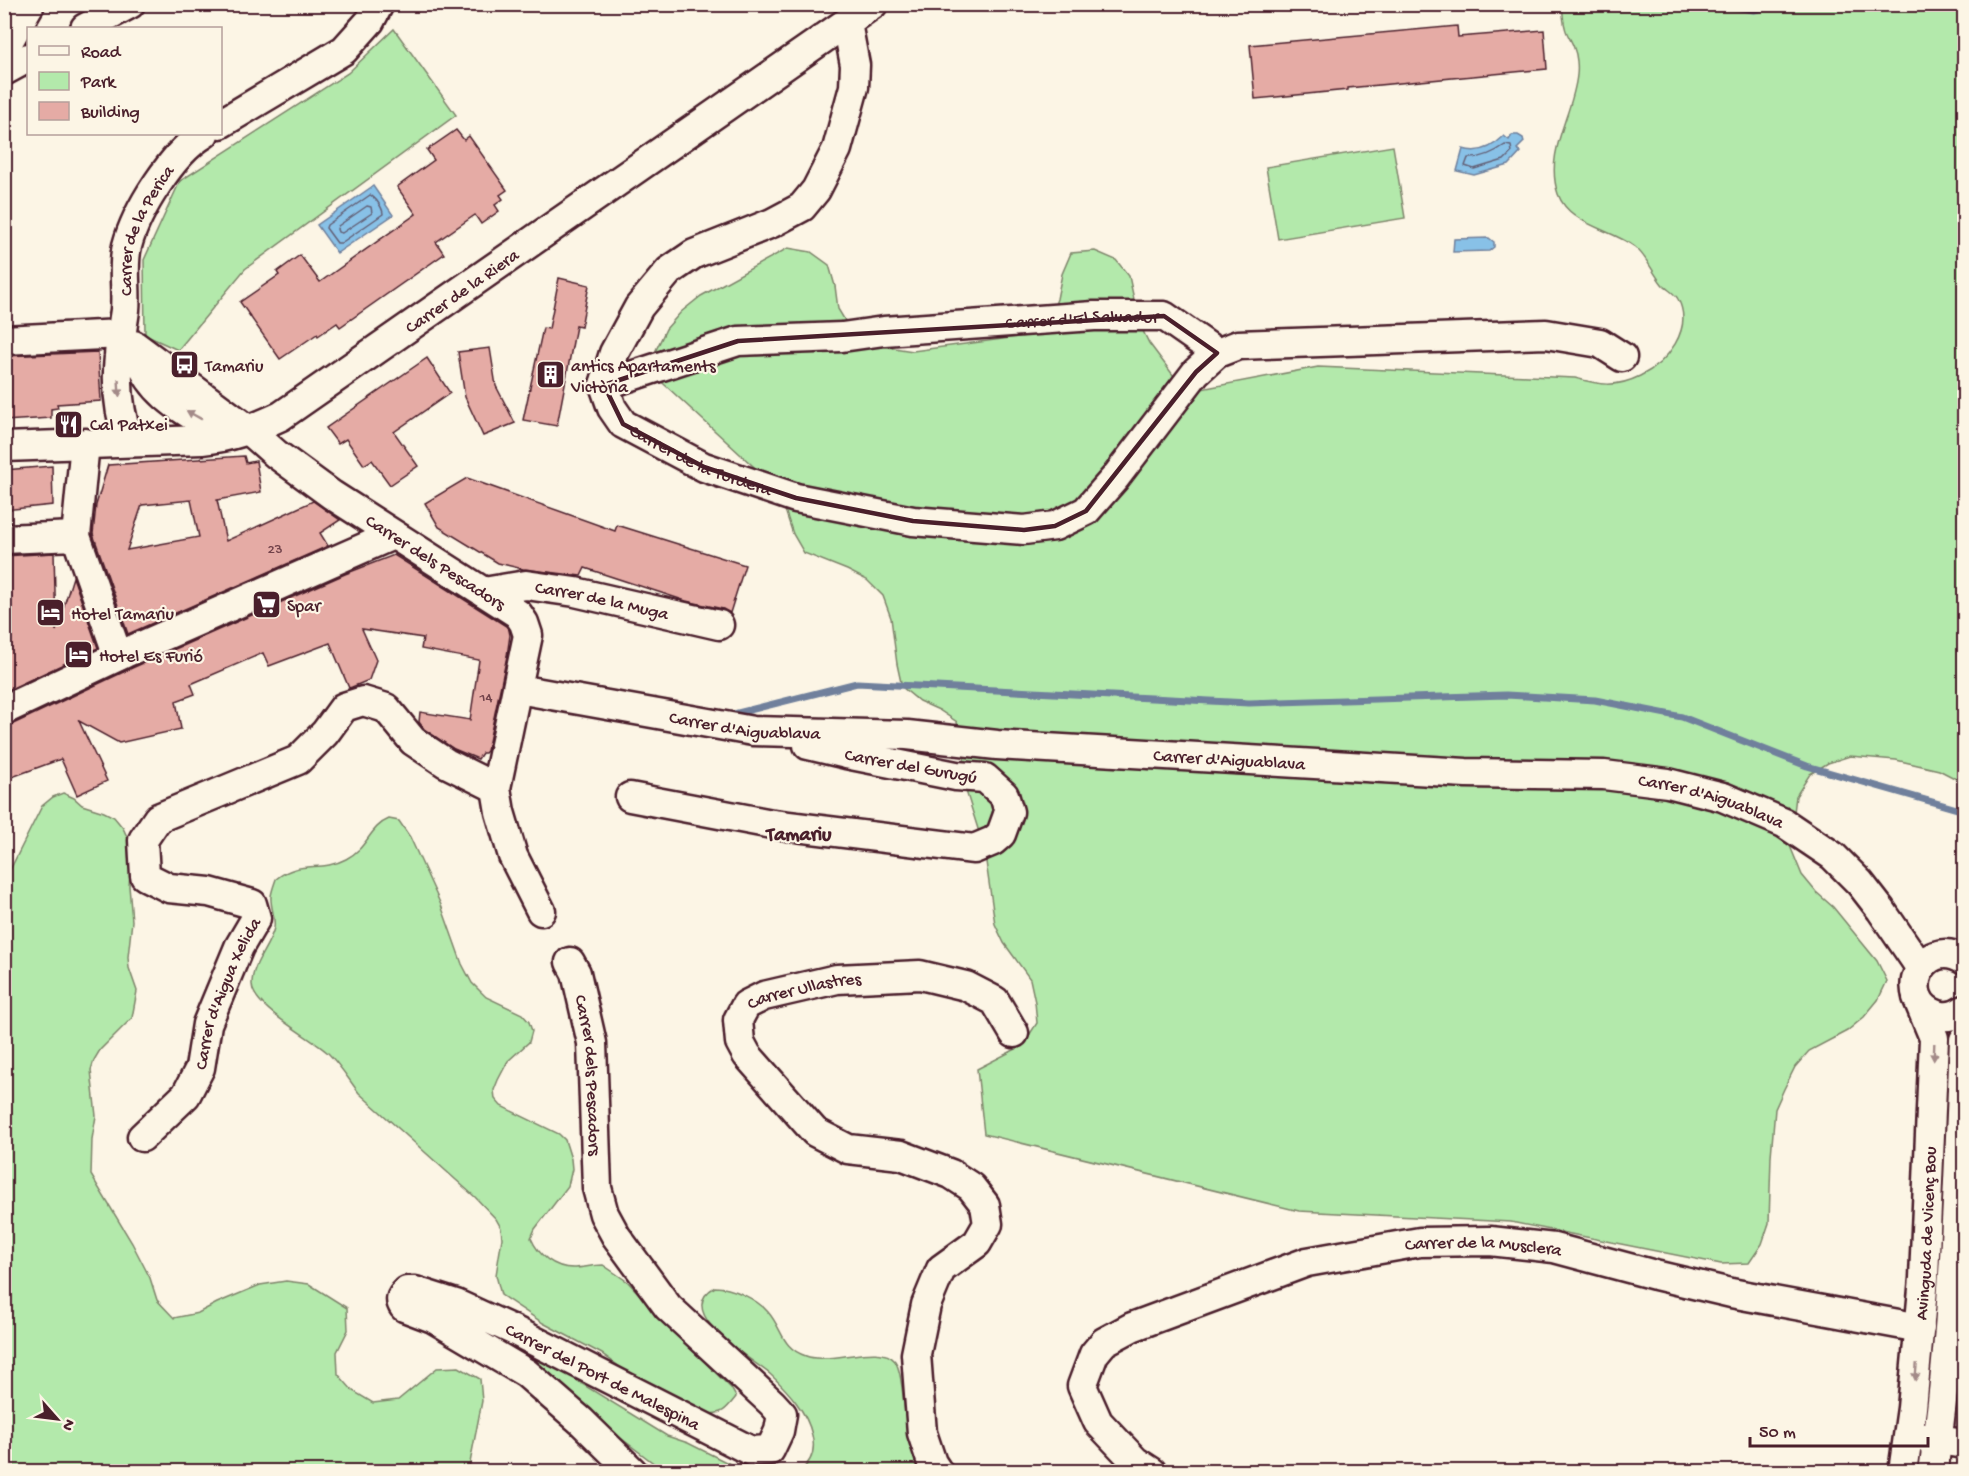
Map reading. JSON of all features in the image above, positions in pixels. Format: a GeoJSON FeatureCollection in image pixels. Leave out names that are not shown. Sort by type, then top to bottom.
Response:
{"type":"FeatureCollection","features":[{"type":"Feature","properties":{"kind":"street"},"geometry":{"type":"LineString","coordinates":[[4,49],[30,4]]}},
{"type":"Feature","properties":{"kind":"street"},"geometry":{"type":"LineString","coordinates":[[87,27],[130,4]]}},
{"type":"Feature","properties":{"kind":"street"},"geometry":{"type":"LineString","coordinates":[[222,123],[344,50],[370,21],[379,4]]}},
{"type":"Feature","properties":{"kind":"street","name":"Carrer de la Riera"},"geometry":{"type":"LineString","coordinates":[[4,447],[224,438],[281,416],[873,4]]}},
{"type":"Feature","properties":{"kind":"street"},"geometry":{"type":"LineString","coordinates":[[604,385],[614,353],[639,307],[669,271],[694,254],[772,223],[802,207],[816,190],[837,149],[854,87],[855,65],[847,23]]}},
{"type":"Feature","properties":{"kind":"street"},"geometry":{"type":"LineString","coordinates":[[4,71],[27,59]]}},
{"type":"Feature","properties":{"kind":"street","name":"Carrer de la Perica"},"geometry":{"type":"LineString","coordinates":[[129,442],[122,423],[118,387],[118,358],[127,329],[127,247],[137,219],[151,193],[181,153],[203,135]]}},
{"type":"Feature","properties":{"kind":"street","name":"Carrer d'El Salvador"},"geometry":{"type":"LineString","coordinates":[[604,385],[738,341],[842,337],[884,331],[1094,316],[1164,315],[1217,352]]}},
{"type":"Feature","properties":{"kind":"street"},"geometry":{"type":"LineString","coordinates":[[4,340],[127,329]]}},
{"type":"Feature","properties":{"kind":"street","name":"Carrer dels Pescadors"},"geometry":{"type":"LineString","coordinates":[[127,329],[276,454],[332,495],[518,614],[528,635],[496,788],[500,812],[513,855],[541,911]]}},
{"type":"Feature","properties":{"kind":"street"},"geometry":{"type":"LineString","coordinates":[[1217,352],[1238,345],[1546,334],[1600,343],[1622,357]]}},
{"type":"Feature","properties":{"kind":"street","name":"Carrer de la Tordera"},"geometry":{"type":"LineString","coordinates":[[604,385],[612,408],[623,424],[704,467],[796,498],[901,518],[1024,530],[1055,526],[1086,511],[1115,478],[1196,372],[1217,352]]}},
{"type":"Feature","properties":{"kind":"street"},"geometry":{"type":"LineString","coordinates":[[85,444],[76,536],[118,657]]}},
{"type":"Feature","properties":{"kind":"street"},"geometry":{"type":"LineString","coordinates":[[4,710],[393,535]]}},
{"type":"Feature","properties":{"kind":"street"},"geometry":{"type":"LineString","coordinates":[[4,539],[76,536]]}},
{"type":"Feature","properties":{"kind":"street","name":"Carrer de la Muga"},"geometry":{"type":"LineString","coordinates":[[484,592],[526,585],[575,592],[719,625]]}},
{"type":"Feature","properties":{"kind":"street","name":"Carrer d'Aiguablava"},"geometry":{"type":"LineString","coordinates":[[518,689],[753,731],[907,735],[997,745],[1467,773],[1604,775],[1668,783],[1723,797],[1784,823],[1833,856],[1860,882],[1894,927],[1943,960]]}},
{"type":"Feature","properties":{"kind":"street","name":"Carrer d'Aigua Xelida"},"geometry":{"type":"LineString","coordinates":[[142,1137],[186,1095],[200,1068],[207,1024],[239,947],[256,918],[252,904],[209,892],[169,888],[145,876],[142,840],[158,818],[298,760],[325,733],[344,707],[363,701],[386,708],[413,741],[446,763],[496,788]]}},
{"type":"Feature","properties":{"kind":"street","name":"Carrer del Gurugú"},"geometry":{"type":"LineString","coordinates":[[630,797],[772,824],[974,849],[993,841],[1001,834],[1009,812],[1004,795],[985,778],[956,776],[857,756],[753,731]]}},
{"type":"Feature","properties":{"kind":"street"},"geometry":{"type":"LineString","coordinates":[[1943,960],[1916,977],[1917,997],[1923,1006],[1941,1016],[1951,1016],[1965,1010]]}},
{"type":"Feature","properties":{"kind":"street","name":"Carrer dels Pescadors"},"geometry":{"type":"LineString","coordinates":[[570,962],[576,973],[592,1043],[597,1188]]}},
{"type":"Feature","properties":{"kind":"street","name":"Carrer Ullastres"},"geometry":{"type":"LineString","coordinates":[[938,1472],[932,1463],[922,1432],[916,1354],[926,1305],[941,1269],[977,1243],[988,1224],[985,1205],[971,1186],[951,1174],[902,1155],[848,1149],[815,1132],[747,1055],[740,1042],[738,1020],[746,1005],[764,996],[837,979],[920,975],[966,986],[995,1001],[1014,1033]]}},
{"type":"Feature","properties":{"kind":"street","name":"Avinguda de Vicenç Bou"},"geometry":{"type":"LineString","coordinates":[[1903,1472],[1924,1278],[1934,1038],[1917,997]]}},
{"type":"Feature","properties":{"kind":"street","name":"Avinguda de Vicenç Bou"},"geometry":{"type":"LineString","coordinates":[[1934,1472],[1951,1441],[1954,1280],[1965,1040]]}},
{"type":"Feature","properties":{"kind":"street","name":"Carrer del Port de Malespina"},"geometry":{"type":"LineString","coordinates":[[597,1188],[604,1214],[616,1236],[668,1307],[782,1414],[779,1431],[770,1450],[751,1451],[513,1330],[456,1304],[415,1291],[406,1291],[401,1303],[404,1307],[433,1318],[526,1373],[633,1472]]}},
{"type":"Feature","properties":{"kind":"street","name":"Carrer de la Musclera"},"geometry":{"type":"LineString","coordinates":[[1152,1472],[1136,1461],[1098,1422],[1082,1386],[1094,1354],[1104,1342],[1132,1327],[1307,1262],[1420,1242],[1490,1241],[1554,1248],[1731,1293],[1920,1328]]}},
{"type":"Feature","properties":{"kind":"street"},"geometry":{"type":"LineString","coordinates":[[1908,1436],[1951,1441]]}},
{"type":"Feature","properties":{"kind":"highlighted area"},"geometry":{"type":"Polygon","coordinates":[[[1164,316],[1217,353],[1196,372],[1086,511],[1055,526],[1024,530],[913,521],[796,498],[704,467],[623,424],[604,385],[738,341],[1164,316]]]}},
{"type":"Feature","properties":{"kind":"green space"},"geometry":{"type":"Polygon","coordinates":[[[1562,5],[1964,5],[1964,783],[1939,770],[1896,760],[1850,756],[1828,763],[1810,774],[1796,796],[1790,846],[1802,875],[1833,907],[1877,961],[1887,981],[1878,1000],[1864,1017],[1847,1031],[1809,1051],[1795,1067],[1784,1089],[1775,1109],[1769,1223],[1762,1244],[1749,1263],[1721,1264],[1511,1222],[1299,1211],[984,1134],[977,1069],[1022,1046],[1037,1023],[1030,979],[1004,943],[995,924],[984,848],[966,791],[966,767],[957,722],[919,701],[902,687],[891,618],[883,596],[867,580],[804,553],[793,534],[778,489],[653,374],[656,350],[666,329],[681,312],[701,296],[788,248],[811,252],[829,265],[838,309],[850,329],[869,344],[913,351],[1033,335],[1049,320],[1057,299],[1062,274],[1071,253],[1095,251],[1116,260],[1129,276],[1139,323],[1149,343],[1176,379],[1196,390],[1318,367],[1575,378],[1608,384],[1631,380],[1660,363],[1668,354],[1680,333],[1683,322],[1682,310],[1677,297],[1662,284],[1635,247],[1581,220],[1571,213],[1558,194],[1554,163],[1577,75],[1577,58],[1566,30],[1562,5]]]}},
{"type":"Feature","properties":{"kind":"green space"},"geometry":{"type":"Polygon","coordinates":[[[394,29],[456,115],[245,269],[178,350],[145,335],[144,260],[180,181],[348,73],[394,29]]]}},
{"type":"Feature","properties":{"kind":"green space"},"geometry":{"type":"Polygon","coordinates":[[[1393,146],[1405,218],[1278,239],[1266,167],[1393,146]]]}},
{"type":"Feature","properties":{"kind":"green space"},"geometry":{"type":"Polygon","coordinates":[[[63,793],[82,805],[114,817],[128,839],[131,862],[129,886],[132,921],[128,957],[129,968],[137,991],[132,1018],[100,1050],[91,1070],[96,1116],[92,1139],[91,1175],[132,1243],[150,1278],[157,1300],[174,1318],[198,1313],[260,1285],[286,1281],[309,1284],[347,1308],[348,1330],[337,1352],[338,1374],[353,1391],[373,1403],[398,1400],[437,1368],[459,1367],[480,1379],[482,1401],[470,1471],[5,1472],[5,880],[42,806],[53,797],[63,793]]]}},
{"type":"Feature","properties":{"kind":"green space"},"geometry":{"type":"Polygon","coordinates":[[[389,819],[399,821],[410,837],[441,905],[462,964],[472,983],[486,997],[522,1014],[529,1022],[532,1031],[529,1042],[508,1061],[494,1090],[495,1099],[501,1106],[559,1134],[565,1140],[572,1169],[568,1186],[535,1229],[531,1238],[534,1244],[542,1255],[559,1266],[573,1268],[603,1265],[628,1282],[673,1331],[731,1388],[736,1397],[723,1411],[705,1414],[638,1380],[602,1354],[543,1323],[501,1295],[496,1275],[502,1238],[501,1228],[496,1219],[475,1197],[359,1093],[328,1053],[271,1012],[254,993],[252,984],[255,969],[274,928],[271,896],[276,879],[293,869],[327,865],[346,859],[359,849],[377,827],[389,819]]]}},
{"type":"Feature","properties":{"kind":"green space"},"geometry":{"type":"Polygon","coordinates":[[[715,1287],[736,1291],[763,1307],[773,1318],[787,1343],[798,1353],[816,1358],[828,1358],[878,1353],[895,1361],[900,1374],[907,1424],[926,1471],[800,1471],[808,1464],[814,1446],[806,1418],[791,1395],[771,1375],[734,1347],[708,1322],[702,1310],[704,1298],[715,1287]]]}},
{"type":"Feature","properties":{"kind":"green space"},"geometry":{"type":"Polygon","coordinates":[[[498,1334],[557,1365],[582,1384],[667,1436],[688,1443],[744,1471],[664,1471],[492,1340],[498,1334]]]}},
{"type":"Feature","properties":{"kind":"water"},"geometry":{"type":"Polygon","coordinates":[[[1512,135],[1518,135],[1523,138],[1524,142],[1517,149],[1521,152],[1509,165],[1474,175],[1457,171],[1463,149],[1474,151],[1485,149],[1504,136],[1509,140],[1512,135]]]}},
{"type":"Feature","properties":{"kind":"water"},"geometry":{"type":"Polygon","coordinates":[[[373,186],[393,215],[337,253],[317,225],[373,186]]]}},
{"type":"Feature","properties":{"kind":"water"},"geometry":{"type":"Polygon","coordinates":[[[1489,238],[1494,242],[1494,247],[1489,251],[1453,252],[1454,239],[1489,238]]]}},
{"type":"Feature","properties":{"kind":"building"},"geometry":{"type":"Polygon","coordinates":[[[1457,26],[1458,37],[1544,30],[1547,69],[1255,99],[1250,45],[1457,26]]]}},
{"type":"Feature","properties":{"kind":"building"},"geometry":{"type":"Polygon","coordinates":[[[456,130],[464,140],[469,136],[507,190],[500,195],[503,199],[495,205],[499,211],[481,224],[475,215],[436,242],[444,254],[340,327],[337,323],[280,359],[240,302],[279,275],[277,272],[300,255],[320,282],[416,214],[397,187],[434,160],[427,150],[456,130]]]}},
{"type":"Feature","properties":{"kind":"building","name":"antics Apartaments Victòria"},"geometry":{"type":"Polygon","coordinates":[[[559,278],[589,285],[581,327],[576,326],[557,426],[523,420],[543,328],[549,329],[559,278]]]}},
{"type":"Feature","properties":{"kind":"building"},"geometry":{"type":"Polygon","coordinates":[[[490,348],[496,386],[515,423],[483,436],[465,397],[458,352],[490,348]]]}},
{"type":"Feature","properties":{"kind":"building"},"geometry":{"type":"Polygon","coordinates":[[[98,352],[101,401],[57,404],[58,408],[51,409],[51,418],[4,421],[4,356],[98,352]]]}},
{"type":"Feature","properties":{"kind":"building"},"geometry":{"type":"Polygon","coordinates":[[[427,358],[450,393],[394,432],[418,466],[390,485],[372,460],[364,465],[346,439],[338,444],[326,428],[427,358]]]}},
{"type":"Feature","properties":{"kind":"building"},"geometry":{"type":"Polygon","coordinates":[[[244,456],[246,463],[256,461],[261,492],[217,500],[226,541],[313,501],[340,520],[320,533],[328,546],[128,634],[93,534],[96,505],[108,465],[244,456]],[[191,500],[142,505],[127,550],[199,537],[191,500]]]}},
{"type":"Feature","properties":{"kind":"building"},"geometry":{"type":"Polygon","coordinates":[[[52,466],[53,505],[4,510],[4,470],[52,466]]]}},
{"type":"Feature","properties":{"kind":"building"},"geometry":{"type":"Polygon","coordinates":[[[467,478],[615,531],[617,525],[745,565],[730,613],[585,568],[581,576],[523,569],[498,563],[439,527],[425,503],[467,478]]]}},
{"type":"Feature","properties":{"kind":"building"},"geometry":{"type":"Polygon","coordinates":[[[54,553],[56,631],[73,577],[98,648],[4,692],[4,556],[54,553]]]}},
{"type":"Feature","properties":{"kind":"building"},"geometry":{"type":"Polygon","coordinates":[[[394,555],[509,630],[507,656],[487,751],[482,753],[478,759],[454,749],[424,729],[419,722],[420,712],[470,720],[479,660],[421,649],[423,638],[362,629],[376,660],[369,680],[349,688],[330,643],[269,666],[263,653],[191,684],[195,694],[176,701],[181,729],[119,743],[79,721],[107,781],[77,795],[61,759],[4,780],[4,726],[11,725],[132,668],[345,574],[394,555]]]}},
{"type":"Feature","properties":{"kind":"waterway"},"geometry":{"type":"LineString","coordinates":[[1717,4],[1754,10],[1778,4]]}},
{"type":"Feature","properties":{"kind":"waterway"},"geometry":{"type":"LineString","coordinates":[[726,716],[857,683],[1249,703],[1506,695],[1595,700],[1682,717],[1807,766],[1964,811]]}},
{"type":"Feature","properties":{"kind":"place","name":"Tamariu"},"geometry":{"type":"Point","coordinates":[184,365]}},
{"type":"Feature","properties":{"kind":"place","name":"antics Apartaments Victòria"},"geometry":{"type":"Point","coordinates":[550,375]}},
{"type":"Feature","properties":{"kind":"place","name":"Cal Patxei"},"geometry":{"type":"Point","coordinates":[69,424]}},
{"type":"Feature","properties":{"kind":"place","name":"Spar"},"geometry":{"type":"Point","coordinates":[266,605]}},
{"type":"Feature","properties":{"kind":"place","name":"Hotel Tamariu"},"geometry":{"type":"Point","coordinates":[50,613]}},
{"type":"Feature","properties":{"kind":"place","name":"Hotel Es Furió"},"geometry":{"type":"Point","coordinates":[78,655]}},
{"type":"Feature","properties":{"kind":"district","name":"Tamariu"},"geometry":{"type":"Point","coordinates":[799,833]}}]}
